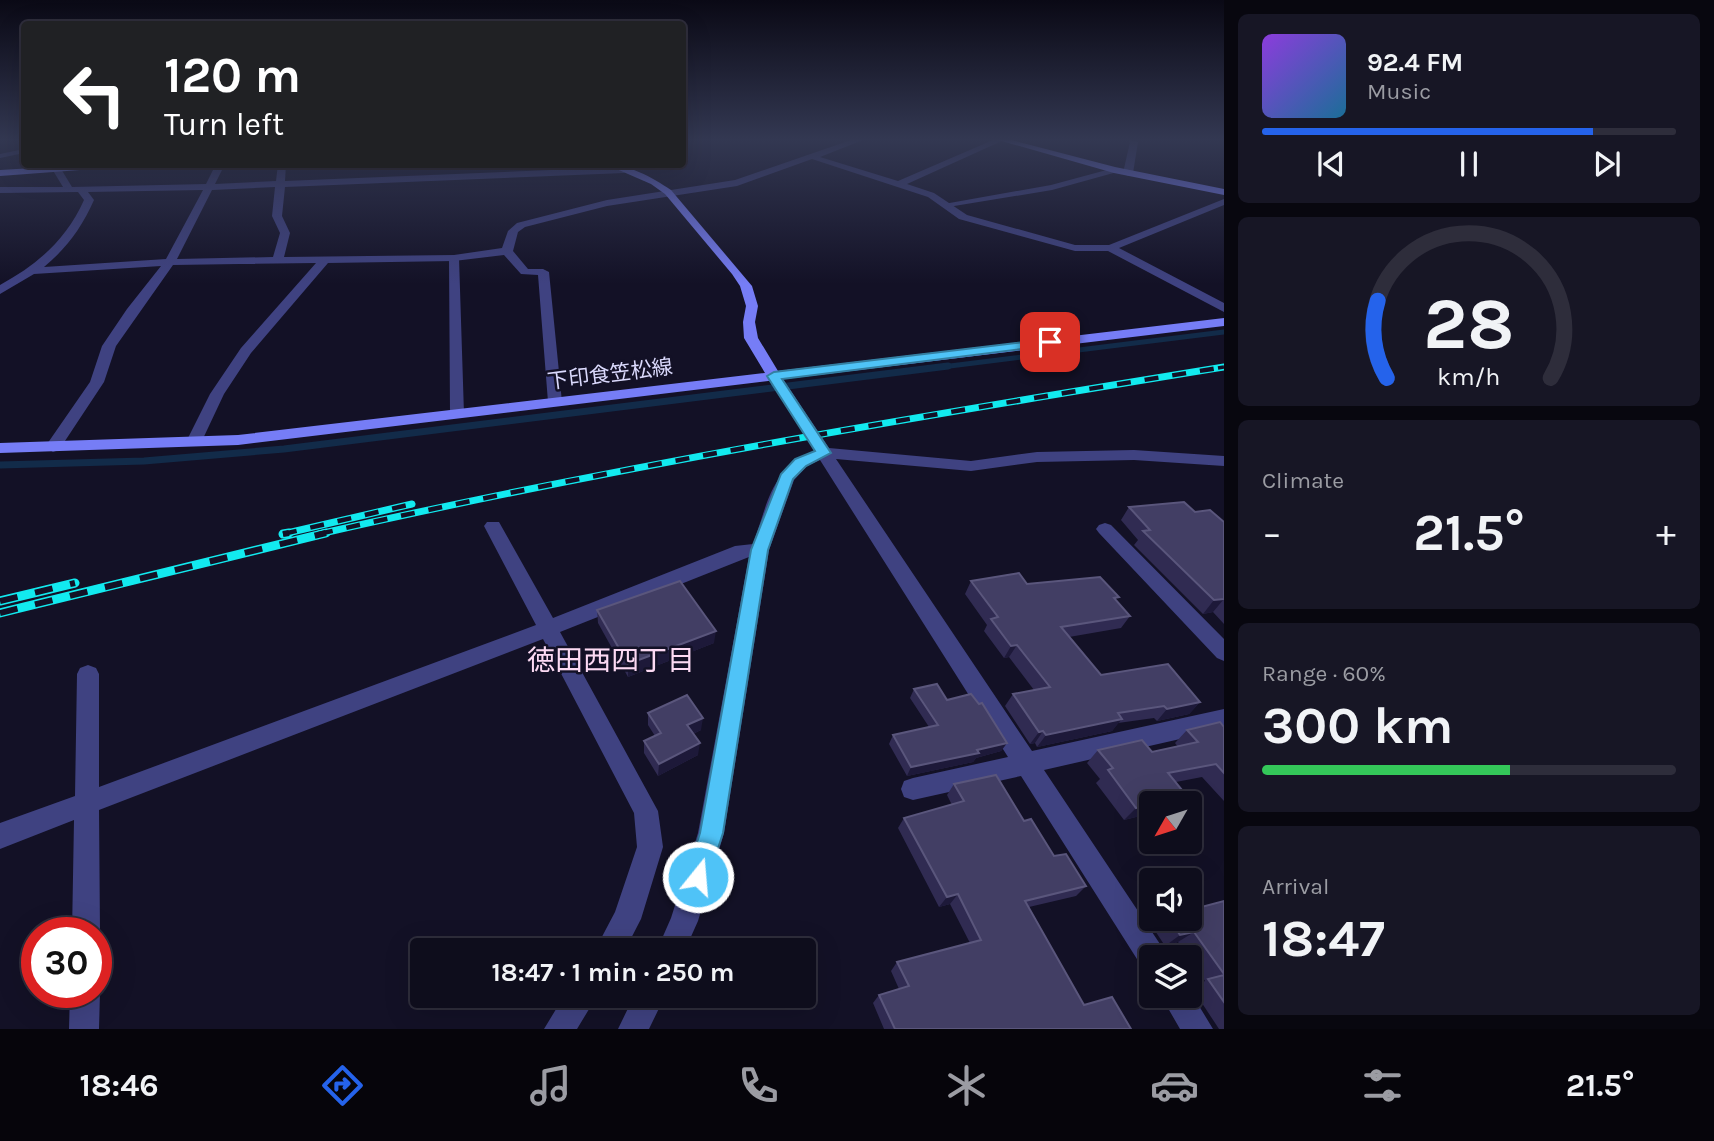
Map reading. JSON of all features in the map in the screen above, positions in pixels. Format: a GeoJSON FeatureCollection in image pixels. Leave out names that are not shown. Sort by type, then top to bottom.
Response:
{"type":"FeatureCollection","features":[{"type":"Feature","properties":{"kind":"main road"},"geometry":{"type":"LineString","coordinates":[[662,188],[746,286],[752,306],[749,322],[751,338],[775,379]]}},
{"type":"Feature","properties":{"kind":"main road"},"geometry":{"type":"LineString","coordinates":[[1204,188],[1224,192]]}},
{"type":"Feature","properties":{"kind":"main road","name":"下印食笠松線"},"geometry":{"type":"LineString","coordinates":[[0,448],[238,440],[775,379],[1224,322]]}},
{"type":"Feature","properties":{"kind":"street"},"geometry":{"type":"LineString","coordinates":[[0,190],[66,188]]}},
{"type":"Feature","properties":{"kind":"street"},"geometry":{"type":"LineString","coordinates":[[0,290],[34,271],[68,240],[81,221],[89,200],[79,188]]}},
{"type":"Feature","properties":{"kind":"street"},"geometry":{"type":"LineString","coordinates":[[53,447],[97,382],[109,346],[131,312],[170,262],[208,188]]}},
{"type":"Feature","properties":{"kind":"street"},"geometry":{"type":"LineString","coordinates":[[278,260],[285,233],[277,216],[279,188]]}},
{"type":"Feature","properties":{"kind":"street"},"geometry":{"type":"LineString","coordinates":[[507,251],[513,231],[521,225],[607,203],[661,197],[668,192],[699,188]]}},
{"type":"Feature","properties":{"kind":"street"},"geometry":{"type":"LineString","coordinates":[[909,188],[948,204],[963,217],[1075,248],[1110,248],[1224,202]]}},
{"type":"Feature","properties":{"kind":"street"},"geometry":{"type":"LineString","coordinates":[[1110,248],[1224,308]]}},
{"type":"Feature","properties":{"kind":"street"},"geometry":{"type":"LineString","coordinates":[[34,271],[170,262],[454,258],[507,251]]}},
{"type":"Feature","properties":{"kind":"street"},"geometry":{"type":"LineString","coordinates":[[507,251],[525,272],[543,272],[555,402]]}},
{"type":"Feature","properties":{"kind":"street"},"geometry":{"type":"LineString","coordinates":[[194,442],[217,394],[246,351],[326,259]]}},
{"type":"Feature","properties":{"kind":"street"},"geometry":{"type":"LineString","coordinates":[[775,379],[1144,945]]}},
{"type":"Feature","properties":{"kind":"street"},"geometry":{"type":"LineString","coordinates":[[676,938],[711,833],[760,550],[786,478],[801,462],[824,453],[971,466],[1037,457],[1121,455],[1224,461]]}},
{"type":"Feature","properties":{"kind":"street"},"geometry":{"type":"LineString","coordinates":[[493,526],[646,811],[650,847],[627,919],[616,938]]}},
{"type":"Feature","properties":{"kind":"street"},"geometry":{"type":"LineString","coordinates":[[1105,529],[1224,652]]}},
{"type":"Feature","properties":{"kind":"street"},"geometry":{"type":"LineString","coordinates":[[0,836],[548,628],[742,551],[760,550]]}},
{"type":"Feature","properties":{"kind":"street"},"geometry":{"type":"LineString","coordinates":[[86,917],[88,674]]}},
{"type":"Feature","properties":{"kind":"street"},"geometry":{"type":"LineString","coordinates":[[913,789],[1224,719]]}},
{"type":"Feature","properties":{"kind":"street"},"geometry":{"type":"LineString","coordinates":[[84,1029],[85,1008]]}},
{"type":"Feature","properties":{"kind":"street"},"geometry":{"type":"LineString","coordinates":[[559,1029],[574,1008]]}},
{"type":"Feature","properties":{"kind":"street"},"geometry":{"type":"LineString","coordinates":[[633,1029],[644,1008]]}},
{"type":"Feature","properties":{"kind":"street"},"geometry":{"type":"LineString","coordinates":[[1185,1008],[1198,1029]]}},
{"type":"Feature","properties":{"kind":"lane"},"geometry":{"type":"LineString","coordinates":[[948,204],[1046,188]]}},
{"type":"Feature","properties":{"kind":"lane"},"geometry":{"type":"LineString","coordinates":[[454,258],[457,414]]}},
{"type":"Feature","properties":{"kind":"building"},"geometry":{"type":"Polygon","coordinates":[[[1184,502],[1195,512],[1210,510],[1224,522],[1224,599],[1214,600],[1143,531],[1150,530],[1129,507],[1184,502]]]}},
{"type":"Feature","properties":{"kind":"building"},"geometry":{"type":"Polygon","coordinates":[[[1019,573],[1027,584],[1100,577],[1119,597],[1114,598],[1130,616],[1061,627],[1101,675],[1168,664],[1200,702],[1167,709],[1164,706],[1118,713],[1122,719],[1046,735],[1043,731],[1039,732],[1013,694],[1050,687],[1017,645],[1011,646],[991,619],[998,617],[971,581],[1019,573]]]}},
{"type":"Feature","properties":{"kind":"building"},"geometry":{"type":"Polygon","coordinates":[[[680,581],[716,631],[628,664],[597,610],[680,581]]]}},
{"type":"Feature","properties":{"kind":"building"},"geometry":{"type":"Polygon","coordinates":[[[937,684],[947,700],[971,694],[979,704],[982,703],[1007,743],[977,750],[979,753],[911,767],[893,735],[938,725],[914,689],[937,684]]]}},
{"type":"Feature","properties":{"kind":"building"},"geometry":{"type":"Polygon","coordinates":[[[687,695],[703,718],[687,725],[700,743],[659,764],[644,741],[661,733],[648,713],[687,695]]]}},
{"type":"Feature","properties":{"kind":"building"},"geometry":{"type":"Polygon","coordinates":[[[1220,722],[1224,727],[1224,773],[1216,764],[1168,773],[1183,791],[1139,791],[1139,807],[1136,808],[1108,770],[1113,768],[1098,750],[1142,740],[1152,752],[1198,742],[1187,730],[1220,722]]]}},
{"type":"Feature","properties":{"kind":"building"},"geometry":{"type":"Polygon","coordinates":[[[996,775],[1024,821],[1031,819],[1054,856],[1066,854],[1086,886],[1025,901],[1084,1005],[1112,997],[1131,1029],[895,1029],[879,995],[909,986],[897,962],[981,940],[958,894],[947,897],[904,818],[964,801],[954,784],[996,775]]]}},
{"type":"Feature","properties":{"kind":"building"},"geometry":{"type":"Polygon","coordinates":[[[1224,901],[1224,974],[1194,932],[1180,935],[1177,931],[1202,931],[1202,907],[1224,901]]]}},
{"type":"Feature","properties":{"kind":"building"},"geometry":{"type":"Polygon","coordinates":[[[1224,975],[1224,1002],[1208,979],[1224,975]]]}},
{"type":"Feature","properties":{"kind":"waterway"},"geometry":{"type":"LineString","coordinates":[[934,368],[1224,332]]}},
{"type":"Feature","properties":{"kind":"waterway"},"geometry":{"type":"LineString","coordinates":[[0,465],[144,461],[284,449],[948,366]]}},
{"type":"Feature","properties":{"kind":"railway"},"geometry":{"type":"LineString","coordinates":[[319,534],[657,464],[883,423],[1224,367],[1218,368]]}},
{"type":"Feature","properties":{"kind":"railway"},"geometry":{"type":"LineString","coordinates":[[289,533],[283,534],[412,504]]}},
{"type":"Feature","properties":{"kind":"railway"},"geometry":{"type":"LineString","coordinates":[[0,613],[326,533]]}},
{"type":"Feature","properties":{"kind":"railway"},"geometry":{"type":"LineString","coordinates":[[0,601],[75,583]]}},
{"type":"Feature","properties":{"kind":"district","name":"徳田西四丁目"},"geometry":{"type":"Point","coordinates":[611,660]}},
{"type":"Feature","properties":{"kind":"route"},"geometry":{"type":"LineString","coordinates":[[698,877],[711,833],[760,550],[786,478],[801,462],[824,453],[787,401],[774,376],[1050,342]]}}]}
